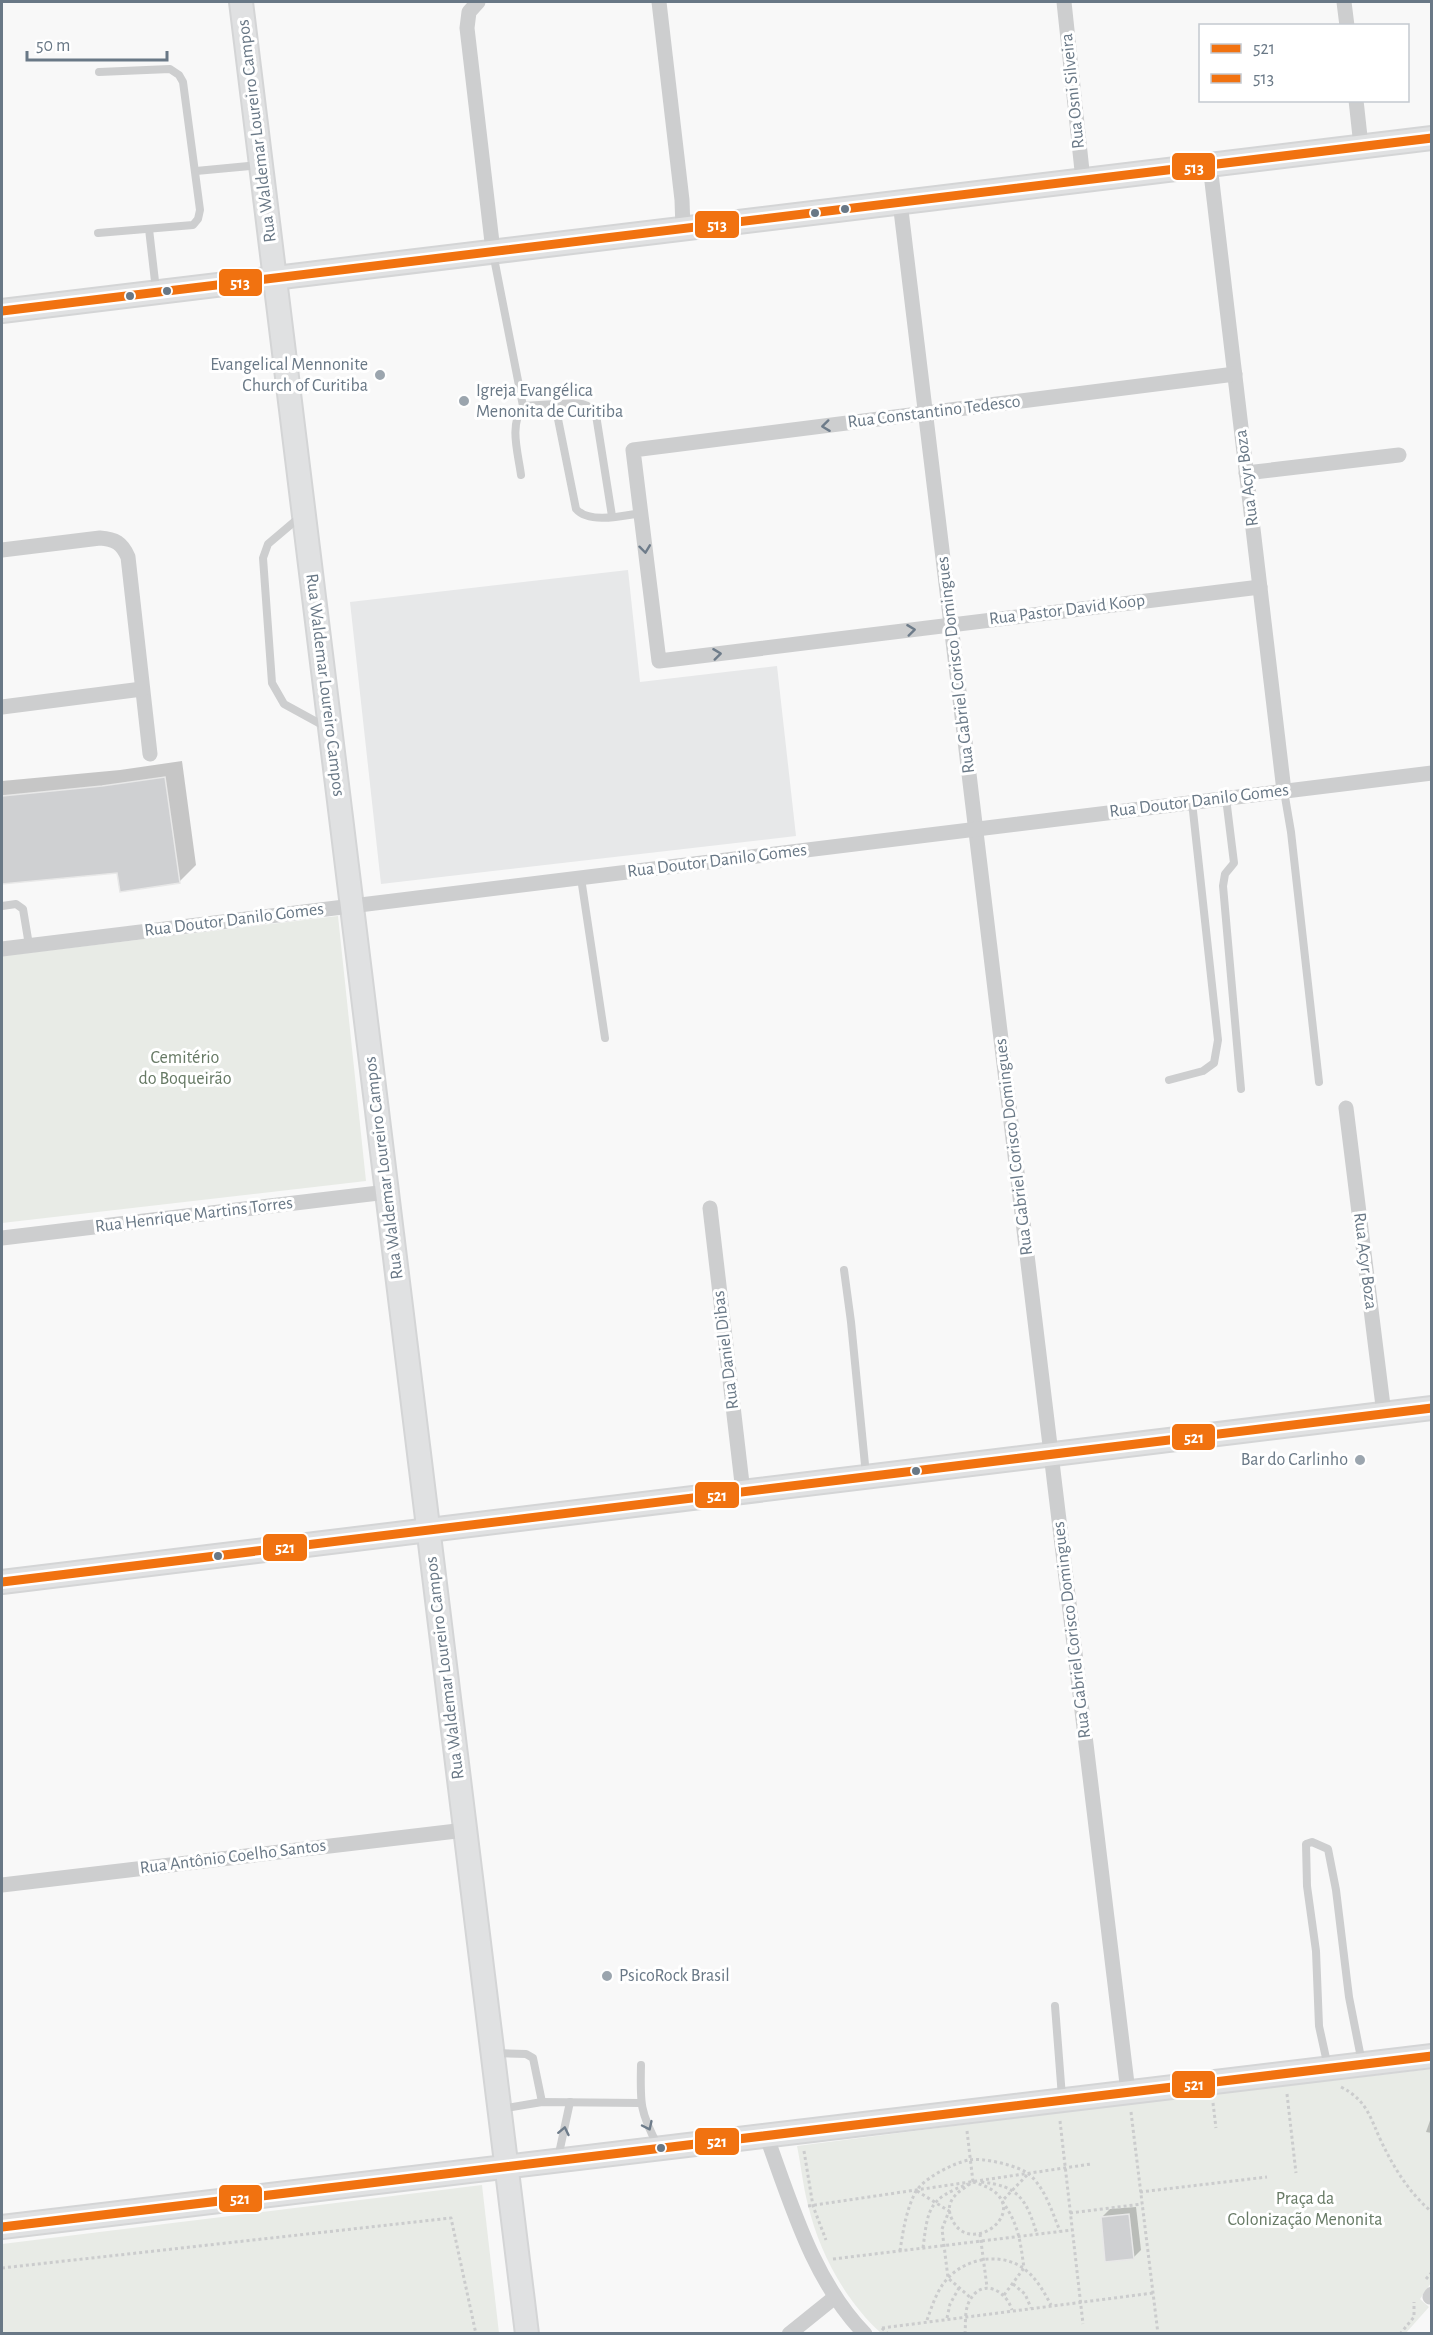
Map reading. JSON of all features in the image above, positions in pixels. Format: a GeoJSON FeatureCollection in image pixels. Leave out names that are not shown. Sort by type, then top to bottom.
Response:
{"type":"FeatureCollection","features":[{"type":"Feature","properties":{"kind":"main road","name":"Rua Waldemar Loureiro Campos"},"geometry":{"type":"LineString","coordinates":[[241,2],[527,2334]]}},
{"type":"Feature","properties":{"kind":"main road"},"geometry":{"type":"LineString","coordinates":[[2,311],[1431,138]]}},
{"type":"Feature","properties":{"kind":"main road"},"geometry":{"type":"LineString","coordinates":[[2,1582],[1431,1408]]}},
{"type":"Feature","properties":{"kind":"main road"},"geometry":{"type":"LineString","coordinates":[[2,2227],[800,2131],[1061,2110],[1130,2102],[1285,2074],[1334,2078],[1362,2064],[1431,2056]]}},
{"type":"Feature","properties":{"kind":"street"},"geometry":{"type":"LineString","coordinates":[[478,2],[469,12],[467,28],[493,251]]}},
{"type":"Feature","properties":{"kind":"street"},"geometry":{"type":"LineString","coordinates":[[659,2],[683,228]]}},
{"type":"Feature","properties":{"kind":"street","name":"Rua Osni Silveira"},"geometry":{"type":"LineString","coordinates":[[1064,2],[1083,180]]}},
{"type":"Feature","properties":{"kind":"street"},"geometry":{"type":"LineString","coordinates":[[1344,2],[1347,24]]}},
{"type":"Feature","properties":{"kind":"street"},"geometry":{"type":"LineString","coordinates":[[1356,102],[1361,146]]}},
{"type":"Feature","properties":{"kind":"street","name":"Rua Acyr Boza"},"geometry":{"type":"LineString","coordinates":[[1210,165],[1284,791]]}},
{"type":"Feature","properties":{"kind":"street","name":"Rua Gabriel Corisco Domingues"},"geometry":{"type":"LineString","coordinates":[[900,202],[1130,2102]]}},
{"type":"Feature","properties":{"kind":"street","name":"Rua Constantino Tedesco"},"geometry":{"type":"LineString","coordinates":[[641,513],[633,450],[1235,374]]}},
{"type":"Feature","properties":{"kind":"street"},"geometry":{"type":"LineString","coordinates":[[1246,472],[1399,455]]}},
{"type":"Feature","properties":{"kind":"street","name":"Rua Pastor David Koop"},"geometry":{"type":"LineString","coordinates":[[641,513],[659,661],[1260,587]]}},
{"type":"Feature","properties":{"kind":"street"},"geometry":{"type":"LineString","coordinates":[[2,550],[100,538],[112,539],[123,546],[128,557],[150,754]]}},
{"type":"Feature","properties":{"kind":"street"},"geometry":{"type":"LineString","coordinates":[[2,707],[142,689]]}},
{"type":"Feature","properties":{"kind":"street","name":"Rua Doutor Danilo Gomes"},"geometry":{"type":"LineString","coordinates":[[2,949],[1431,773]]}},
{"type":"Feature","properties":{"kind":"street","name":"Rua Acyr Boza"},"geometry":{"type":"LineString","coordinates":[[1346,1108],[1384,1414]]}},
{"type":"Feature","properties":{"kind":"street","name":"Rua Henrique Martins Torres"},"geometry":{"type":"LineString","coordinates":[[2,1238],[387,1192]]}},
{"type":"Feature","properties":{"kind":"street","name":"Rua Daniel Dibas"},"geometry":{"type":"LineString","coordinates":[[710,1208],[743,1492]]}},
{"type":"Feature","properties":{"kind":"street","name":"Rua Antônio Coelho Santos"},"geometry":{"type":"LineString","coordinates":[[2,1885],[465,1830]]}},
{"type":"Feature","properties":{"kind":"street"},"geometry":{"type":"LineString","coordinates":[[766,2135],[816,2262],[835,2297],[865,2334]]}},
{"type":"Feature","properties":{"kind":"street"},"geometry":{"type":"LineString","coordinates":[[789,2334],[835,2297]]}},
{"type":"Feature","properties":{"kind":"lane"},"geometry":{"type":"LineString","coordinates":[[98,233],[193,225],[198,219],[200,210],[183,82],[179,75],[170,69],[99,72]]}},
{"type":"Feature","properties":{"kind":"lane"},"geometry":{"type":"LineString","coordinates":[[196,171],[261,165]]}},
{"type":"Feature","properties":{"kind":"lane"},"geometry":{"type":"LineString","coordinates":[[149,229],[156,292]]}},
{"type":"Feature","properties":{"kind":"lane"},"geometry":{"type":"LineString","coordinates":[[493,251],[523,406],[517,414],[515,426],[521,475]]}},
{"type":"Feature","properties":{"kind":"lane"},"geometry":{"type":"LineString","coordinates":[[523,406],[583,403],[592,407],[596,414],[612,516]]}},
{"type":"Feature","properties":{"kind":"lane"},"geometry":{"type":"LineString","coordinates":[[555,404],[576,509],[581,515],[589,517],[641,513]]}},
{"type":"Feature","properties":{"kind":"lane"},"geometry":{"type":"LineString","coordinates":[[304,513],[268,544],[263,558],[272,683],[284,704],[330,730]]}},
{"type":"Feature","properties":{"kind":"lane"},"geometry":{"type":"LineString","coordinates":[[1284,791],[1291,832],[1319,1082]]}},
{"type":"Feature","properties":{"kind":"lane"},"geometry":{"type":"LineString","coordinates":[[1226,798],[1234,863],[1225,874],[1223,886],[1241,1089]]}},
{"type":"Feature","properties":{"kind":"lane"},"geometry":{"type":"LineString","coordinates":[[1169,1080],[1203,1071],[1214,1063],[1218,1040],[1192,802]]}},
{"type":"Feature","properties":{"kind":"lane"},"geometry":{"type":"LineString","coordinates":[[581,878],[605,1038]]}},
{"type":"Feature","properties":{"kind":"lane"},"geometry":{"type":"LineString","coordinates":[[2,906],[16,904],[23,909],[29,945]]}},
{"type":"Feature","properties":{"kind":"lane"},"geometry":{"type":"LineString","coordinates":[[844,1270],[866,1477]]}},
{"type":"Feature","properties":{"kind":"lane"},"geometry":{"type":"LineString","coordinates":[[1334,2078],[1319,2026],[1316,1951],[1307,1886],[1306,1845],[1312,1842],[1328,1849],[1336,1890],[1349,1997],[1362,2064]]}},
{"type":"Feature","properties":{"kind":"lane"},"geometry":{"type":"LineString","coordinates":[[1055,2006],[1061,2110]]}},
{"type":"Feature","properties":{"kind":"lane"},"geometry":{"type":"LineString","coordinates":[[492,2053],[526,2054],[533,2058],[542,2102]]}},
{"type":"Feature","properties":{"kind":"lane"},"geometry":{"type":"LineString","coordinates":[[641,2066],[640,2103],[644,2120],[658,2148]]}},
{"type":"Feature","properties":{"kind":"lane"},"geometry":{"type":"LineString","coordinates":[[499,2109],[542,2102],[640,2103]]}},
{"type":"Feature","properties":{"kind":"lane"},"geometry":{"type":"LineString","coordinates":[[558,2160],[570,2102]]}},
{"type":"Feature","properties":{"kind":"path"},"geometry":{"type":"LineString","coordinates":[[1285,2074],[1296,2173]]}},
{"type":"Feature","properties":{"kind":"path"},"geometry":{"type":"LineString","coordinates":[[1334,2078],[1356,2095],[1370,2112],[1382,2143],[1399,2175],[1431,2212]]}},
{"type":"Feature","properties":{"kind":"path"},"geometry":{"type":"LineString","coordinates":[[1130,2102],[1158,2334]]}},
{"type":"Feature","properties":{"kind":"path"},"geometry":{"type":"LineString","coordinates":[[1212,2102],[1216,2128]]}},
{"type":"Feature","properties":{"kind":"path"},"geometry":{"type":"LineString","coordinates":[[1061,2110],[1065,2168],[1083,2324]]}},
{"type":"Feature","properties":{"kind":"path"},"geometry":{"type":"LineString","coordinates":[[800,2131],[813,2206],[838,2268]]}},
{"type":"Feature","properties":{"kind":"path"},"geometry":{"type":"LineString","coordinates":[[967,2131],[973,2182]]}},
{"type":"Feature","properties":{"kind":"path"},"geometry":{"type":"LineString","coordinates":[[900,2251],[905,2221],[916,2190],[941,2170],[970,2159],[1001,2163],[1029,2173],[1048,2200],[1060,2231]]}},
{"type":"Feature","properties":{"kind":"path"},"geometry":{"type":"LineString","coordinates":[[794,2208],[1090,2164]]}},
{"type":"Feature","properties":{"kind":"path"},"geometry":{"type":"LineString","coordinates":[[916,2190],[948,2211],[954,2225],[961,2230],[971,2234],[980,2234],[990,2231],[996,2225],[1002,2216],[1002,2201],[1029,2173]]}},
{"type":"Feature","properties":{"kind":"path"},"geometry":{"type":"LineString","coordinates":[[1140,2192],[1267,2177]]}},
{"type":"Feature","properties":{"kind":"path"},"geometry":{"type":"LineString","coordinates":[[973,2182],[997,2193],[1013,2216],[1020,2236],[1024,2268],[1005,2295]]}},
{"type":"Feature","properties":{"kind":"path"},"geometry":{"type":"LineString","coordinates":[[971,2298],[948,2278],[942,2229],[950,2202],[956,2193],[973,2182]]}},
{"type":"Feature","properties":{"kind":"path"},"geometry":{"type":"LineString","coordinates":[[923,2248],[926,2225],[934,2202],[949,2191],[973,2182],[998,2184],[1014,2190],[1029,2210],[1037,2234]]}},
{"type":"Feature","properties":{"kind":"path"},"geometry":{"type":"LineString","coordinates":[[1070,2213],[1142,2204]]}},
{"type":"Feature","properties":{"kind":"path"},"geometry":{"type":"LineString","coordinates":[[2,2268],[451,2218],[476,2334]]}},
{"type":"Feature","properties":{"kind":"path"},"geometry":{"type":"LineString","coordinates":[[816,2262],[1072,2230]]}},
{"type":"Feature","properties":{"kind":"path"},"geometry":{"type":"LineString","coordinates":[[980,2234],[987,2287]]}},
{"type":"Feature","properties":{"kind":"path"},"geometry":{"type":"LineString","coordinates":[[927,2320],[934,2299],[948,2278],[964,2266],[983,2258],[1005,2260],[1024,2268],[1040,2285],[1051,2305]]}},
{"type":"Feature","properties":{"kind":"path"},"geometry":{"type":"LineString","coordinates":[[1013,2284],[1024,2294],[1031,2308]]}},
{"type":"Feature","properties":{"kind":"path"},"geometry":{"type":"LineString","coordinates":[[965,2334],[966,2316],[971,2298],[987,2287],[997,2289],[1005,2295],[1012,2310]]}},
{"type":"Feature","properties":{"kind":"path"},"geometry":{"type":"LineString","coordinates":[[947,2318],[950,2304],[959,2288]]}},
{"type":"Feature","properties":{"kind":"path"},"geometry":{"type":"LineString","coordinates":[[888,2334],[882,2328],[927,2320],[1153,2293]]}},
{"type":"Feature","properties":{"kind":"shaded area"},"geometry":{"type":"Polygon","coordinates":[[[628,570],[640,682],[777,666],[796,836],[381,884],[350,602],[628,570]]]}},
{"type":"Feature","properties":{"kind":"green space","name":"Cemitério do Boqueirão"},"geometry":{"type":"Polygon","coordinates":[[[338,916],[366,1181],[2,1223],[2,956],[338,916]]]}},
{"type":"Feature","properties":{"kind":"green space","name":"Praça da Colonização Menonita"},"geometry":{"type":"Polygon","coordinates":[[[1431,2069],[1431,2283],[1420,2299],[1429,2307],[1405,2334],[881,2333],[856,2307],[827,2258],[808,2205],[797,2146],[1126,2104],[1431,2069]]]}},
{"type":"Feature","properties":{"kind":"green space"},"geometry":{"type":"Polygon","coordinates":[[[482,2185],[499,2333],[2,2333],[2,2244],[482,2185]]]}},
{"type":"Feature","properties":{"kind":"building"},"geometry":{"type":"Polygon","coordinates":[[[165,777],[180,883],[120,892],[117,873],[2,884],[2,796],[165,777]]]}},
{"type":"Feature","properties":{"kind":"building"},"geometry":{"type":"Polygon","coordinates":[[[1129,2214],[1134,2259],[1105,2262],[1101,2217],[1129,2214]]]}},
{"type":"Feature","properties":{"kind":"transit line","name":"513"},"geometry":{"type":"LineString","coordinates":[[2,311],[1432,138]]}},
{"type":"Feature","properties":{"kind":"transit line","name":"521"},"geometry":{"type":"LineString","coordinates":[[2,1582],[1432,1408]]}},
{"type":"Feature","properties":{"kind":"transit line","name":"521"},"geometry":{"type":"LineString","coordinates":[[2,2227],[1432,2056]]}},
{"type":"Feature","properties":{"kind":"place","name":"Evangelical Mennonite Church of Curitiba"},"geometry":{"type":"Point","coordinates":[380,375]}},
{"type":"Feature","properties":{"kind":"place","name":"Igreja Evangélica Menonita de Curitiba"},"geometry":{"type":"Point","coordinates":[464,401]}},
{"type":"Feature","properties":{"kind":"place","name":"Bar do Carlinho"},"geometry":{"type":"Point","coordinates":[1360,1460]}},
{"type":"Feature","properties":{"kind":"place","name":"PsicoRock Brasil"},"geometry":{"type":"Point","coordinates":[607,1976]}}]}
